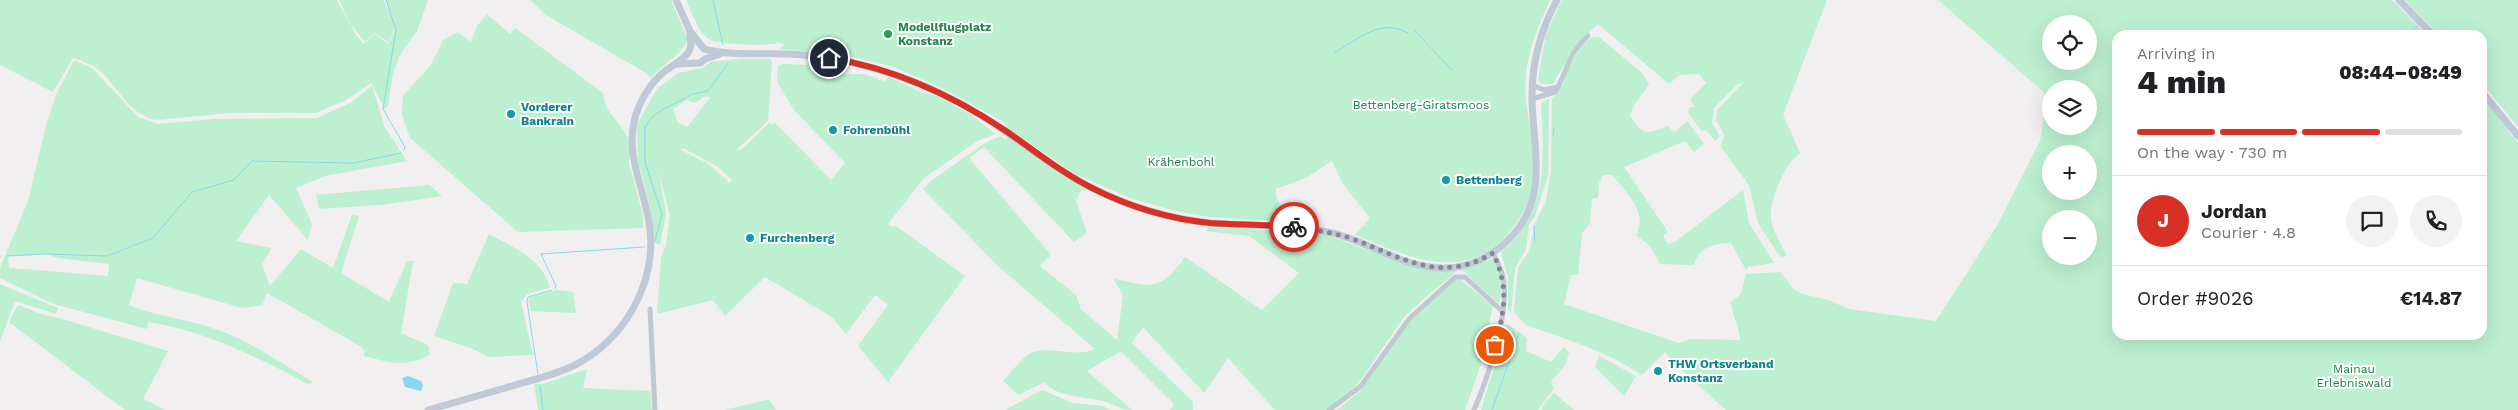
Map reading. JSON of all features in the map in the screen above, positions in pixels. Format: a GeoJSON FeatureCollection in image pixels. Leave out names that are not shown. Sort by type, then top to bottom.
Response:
{"type":"FeatureCollection","features":[{"type":"Feature","properties":{"kind":"main road"},"geometry":{"type":"LineString","coordinates":[[676,0],[690,31],[701,48],[704,59]]}},
{"type":"Feature","properties":{"kind":"main road"},"geometry":{"type":"LineString","coordinates":[[428,410],[571,367],[595,353],[622,325],[642,290],[647,272],[650,248],[646,209],[633,165],[634,123],[644,96],[664,72],[676,64],[689,50],[701,48],[726,53],[815,56],[870,67],[902,77],[966,106],[1093,189],[1146,210],[1209,223],[1285,226],[1330,232],[1427,267],[1458,267],[1493,253],[1515,233],[1526,218],[1534,196],[1538,162],[1532,84],[1537,53],[1543,32],[1557,0]]}},
{"type":"Feature","properties":{"kind":"main road"},"geometry":{"type":"LineString","coordinates":[[2399,0],[2427,30]]}},
{"type":"Feature","properties":{"kind":"main road"},"geometry":{"type":"LineString","coordinates":[[690,31],[689,50],[691,62]]}},
{"type":"Feature","properties":{"kind":"main road"},"geometry":{"type":"LineString","coordinates":[[676,64],[700,63],[704,59],[726,53]]}},
{"type":"Feature","properties":{"kind":"main road"},"geometry":{"type":"LineString","coordinates":[[2487,98],[2518,136]]}},
{"type":"Feature","properties":{"kind":"street"},"geometry":{"type":"LineString","coordinates":[[1532,99],[1555,92],[1565,66],[1576,47],[1588,36]]}},
{"type":"Feature","properties":{"kind":"street"},"geometry":{"type":"LineString","coordinates":[[1532,84],[1544,90],[1558,87]]}},
{"type":"Feature","properties":{"kind":"street"},"geometry":{"type":"LineString","coordinates":[[1474,410],[1490,366],[1502,311],[1504,279],[1493,253]]}},
{"type":"Feature","properties":{"kind":"street"},"geometry":{"type":"LineString","coordinates":[[1329,410],[1361,386],[1409,319],[1455,276],[1465,277],[1502,311]]}},
{"type":"Feature","properties":{"kind":"street"},"geometry":{"type":"LineString","coordinates":[[650,309],[654,410]]}},
{"type":"Feature","properties":{"kind":"green space"},"geometry":{"type":"Polygon","coordinates":[[[0,0],[337,0],[356,35],[364,44],[375,34],[388,44],[395,31],[394,26],[394,31],[388,42],[375,33],[365,42],[351,25],[339,0],[384,0],[392,21],[386,0],[428,0],[417,31],[401,53],[393,73],[388,106],[385,109],[371,83],[346,100],[316,113],[230,113],[156,120],[137,111],[130,105],[95,67],[73,58],[53,92],[0,65],[0,0]]]}},
{"type":"Feature","properties":{"kind":"green space"},"geometry":{"type":"Polygon","coordinates":[[[530,0],[671,0],[688,40],[682,50],[651,78],[646,73],[546,15],[530,0]]]}},
{"type":"Feature","properties":{"kind":"green space","name":"Bettenberg-Giratsmoos"},"geometry":{"type":"Polygon","coordinates":[[[686,0],[1550,0],[1531,48],[1526,73],[1526,99],[1534,165],[1533,186],[1530,199],[1524,211],[1509,233],[1491,249],[1473,258],[1454,262],[1414,257],[1355,235],[1370,218],[1343,184],[1332,161],[1306,178],[1276,189],[1279,203],[1295,222],[1209,217],[1175,211],[1130,198],[1075,174],[1007,128],[1005,123],[997,118],[942,88],[891,66],[844,55],[780,49],[784,45],[780,42],[775,44],[744,44],[721,42],[707,38],[700,30],[686,0]]]}},
{"type":"Feature","properties":{"kind":"green space"},"geometry":{"type":"Polygon","coordinates":[[[1562,0],[1827,0],[1783,115],[1800,153],[1794,158],[1783,175],[1772,206],[1772,224],[1787,256],[1780,257],[1758,223],[1749,185],[1720,146],[1725,136],[1716,120],[1717,110],[1744,82],[1737,85],[1714,108],[1712,123],[1720,136],[1715,141],[1706,130],[1702,131],[1688,113],[1689,108],[1695,107],[1690,99],[1706,83],[1699,74],[1680,75],[1669,84],[1598,24],[1574,47],[1553,84],[1541,84],[1538,79],[1546,34],[1562,0]]]}},
{"type":"Feature","properties":{"kind":"green space","name":"Mainau Erlebniswald"},"geometry":{"type":"Polygon","coordinates":[[[1938,0],[2392,0],[2422,30],[2112,30],[2112,340],[2487,340],[2487,103],[2518,143],[2518,410],[1726,410],[1676,365],[1665,352],[1642,375],[1600,352],[1526,325],[1514,312],[1518,268],[1529,252],[1535,223],[1546,201],[1551,171],[1552,99],[1563,85],[1567,70],[1581,46],[1591,38],[1599,37],[1641,72],[1649,84],[1632,109],[1630,116],[1642,131],[1650,132],[1668,126],[1674,132],[1687,121],[1704,144],[1694,152],[1685,141],[1624,167],[1668,232],[1663,236],[1668,244],[1675,242],[1743,190],[1749,223],[1774,263],[1748,267],[1746,270],[1731,243],[1708,247],[1703,250],[1694,265],[1660,264],[1649,245],[1636,235],[1640,219],[1638,211],[1629,196],[1613,175],[1603,175],[1599,183],[1598,198],[1592,199],[1590,223],[1582,233],[1578,275],[1571,275],[1564,304],[1678,343],[1691,339],[1740,340],[1731,302],[1741,294],[1746,274],[1780,272],[1794,289],[1802,294],[1829,300],[1848,309],[1936,321],[1998,224],[2040,141],[2042,128],[2042,135],[2097,135],[2097,80],[2042,80],[2042,91],[1938,0]]]}},
{"type":"Feature","properties":{"kind":"green space"},"geometry":{"type":"Polygon","coordinates":[[[2405,0],[2518,0],[2518,127],[2487,89],[2487,30],[2434,30],[2405,0]]]}},
{"type":"Feature","properties":{"kind":"green space"},"geometry":{"type":"Polygon","coordinates":[[[487,14],[510,34],[515,28],[603,93],[606,107],[631,141],[629,164],[643,215],[643,228],[518,232],[410,138],[402,115],[403,96],[431,65],[443,40],[458,32],[471,42],[477,26],[487,14]]]}},
{"type":"Feature","properties":{"kind":"green space"},"geometry":{"type":"Polygon","coordinates":[[[739,59],[770,59],[772,62],[768,121],[736,150],[741,150],[769,123],[772,125],[774,122],[831,180],[845,163],[794,110],[777,82],[778,66],[782,64],[809,65],[841,74],[864,74],[886,82],[888,77],[922,92],[938,96],[971,115],[996,134],[979,140],[924,178],[888,224],[892,227],[896,226],[965,276],[888,382],[858,346],[888,305],[875,295],[846,334],[832,317],[765,277],[725,316],[713,300],[657,314],[661,257],[666,245],[670,215],[658,169],[666,213],[660,245],[655,243],[649,202],[638,161],[637,124],[657,89],[678,73],[703,68],[711,62],[739,59]],[[706,96],[694,103],[687,100],[673,109],[678,123],[687,127],[710,98],[706,96]],[[683,148],[681,150],[707,163],[730,183],[732,180],[718,167],[683,148]]]}},
{"type":"Feature","properties":{"kind":"green space"},"geometry":{"type":"Polygon","coordinates":[[[74,60],[92,68],[138,117],[158,124],[214,119],[317,118],[350,103],[372,86],[385,128],[407,161],[325,176],[296,188],[312,224],[308,240],[269,195],[236,241],[272,248],[262,264],[270,286],[301,249],[333,268],[352,215],[359,216],[341,273],[389,302],[407,261],[413,261],[401,333],[426,344],[429,347],[429,355],[404,363],[389,362],[364,356],[365,352],[360,346],[267,293],[262,305],[242,308],[137,278],[129,305],[207,326],[231,335],[313,382],[310,385],[232,347],[191,332],[148,322],[147,329],[54,304],[0,278],[0,268],[28,201],[47,122],[56,95],[74,60]],[[46,254],[8,256],[9,268],[108,276],[109,264],[58,258],[46,254]]]}},
{"type":"Feature","properties":{"kind":"green space"},"geometry":{"type":"Polygon","coordinates":[[[1549,99],[1548,176],[1535,216],[1529,225],[1526,249],[1515,268],[1511,313],[1508,309],[1508,278],[1501,252],[1517,237],[1536,203],[1540,184],[1543,145],[1541,103],[1549,99]]]}},
{"type":"Feature","properties":{"kind":"green space"},"geometry":{"type":"Polygon","coordinates":[[[1000,136],[1005,139],[1010,137],[1070,179],[1091,191],[1081,190],[1076,201],[1087,233],[1074,242],[984,147],[969,158],[1051,255],[1040,266],[1076,295],[1081,309],[1117,340],[1123,295],[1113,278],[1136,284],[1154,284],[1169,276],[1185,257],[1262,310],[1299,273],[1249,236],[1206,231],[1208,227],[1310,232],[1330,236],[1425,270],[1457,271],[1404,317],[1358,384],[1327,410],[1275,410],[1228,358],[1204,393],[1143,327],[1132,343],[1193,402],[1193,410],[1170,410],[1174,404],[1121,351],[1087,371],[1132,410],[1103,401],[1064,394],[1056,391],[1044,382],[1019,395],[1003,381],[1028,355],[1043,350],[1087,352],[1095,349],[999,267],[923,189],[931,181],[985,143],[1000,136]]]}},
{"type":"Feature","properties":{"kind":"green space"},"geometry":{"type":"Polygon","coordinates":[[[429,185],[442,196],[381,205],[319,209],[316,195],[429,185]]]}},
{"type":"Feature","properties":{"kind":"green space"},"geometry":{"type":"Polygon","coordinates":[[[489,234],[517,249],[534,261],[541,269],[550,288],[527,294],[521,302],[533,355],[488,357],[473,349],[434,336],[453,283],[467,284],[489,234]]]}},
{"type":"Feature","properties":{"kind":"green space"},"geometry":{"type":"Polygon","coordinates":[[[1492,259],[1499,269],[1502,280],[1499,304],[1462,270],[1492,259]]]}},
{"type":"Feature","properties":{"kind":"green space"},"geometry":{"type":"Polygon","coordinates":[[[1455,278],[1460,279],[1493,306],[1481,364],[1465,410],[1337,410],[1362,389],[1411,320],[1455,278]]]}},
{"type":"Feature","properties":{"kind":"green space"},"geometry":{"type":"Polygon","coordinates":[[[0,284],[58,308],[56,314],[15,301],[0,341],[0,284]]]}},
{"type":"Feature","properties":{"kind":"green space"},"geometry":{"type":"Polygon","coordinates":[[[557,290],[573,292],[576,313],[530,311],[529,297],[557,290]]]}},
{"type":"Feature","properties":{"kind":"green space"},"geometry":{"type":"Polygon","coordinates":[[[18,305],[44,315],[168,351],[143,399],[166,410],[125,410],[9,322],[18,305]]]}},
{"type":"Feature","properties":{"kind":"green space"},"geometry":{"type":"Polygon","coordinates":[[[1507,324],[1527,338],[1526,351],[1551,362],[1564,347],[1569,352],[1566,364],[1551,382],[1554,388],[1538,410],[1481,410],[1507,324]]]}},
{"type":"Feature","properties":{"kind":"green space"},"geometry":{"type":"Polygon","coordinates":[[[1599,356],[1636,376],[1624,396],[1595,367],[1599,356]]]}},
{"type":"Feature","properties":{"kind":"green space"},"geometry":{"type":"Polygon","coordinates":[[[587,369],[583,388],[650,391],[652,410],[538,410],[534,384],[543,384],[587,369]]]}},
{"type":"Feature","properties":{"kind":"green space"},"geometry":{"type":"Polygon","coordinates":[[[1042,390],[1073,403],[1103,406],[1110,410],[1005,410],[1042,390]]]}},
{"type":"Feature","properties":{"kind":"green space"},"geometry":{"type":"Polygon","coordinates":[[[1554,393],[1574,410],[1543,410],[1541,408],[1554,393]]]}},
{"type":"Feature","properties":{"kind":"green space"},"geometry":{"type":"Polygon","coordinates":[[[769,399],[776,410],[724,410],[766,400],[769,399]]]}},
{"type":"Feature","properties":{"kind":"water"},"geometry":{"type":"Polygon","coordinates":[[[408,376],[421,381],[423,385],[421,391],[405,387],[402,378],[408,376]]]}},
{"type":"Feature","properties":{"kind":"waterway"},"geometry":{"type":"LineString","coordinates":[[386,0],[396,30],[383,109],[405,147],[404,150]]}},
{"type":"Feature","properties":{"kind":"waterway"},"geometry":{"type":"LineString","coordinates":[[713,0],[723,45]]}},
{"type":"Feature","properties":{"kind":"waterway"},"geometry":{"type":"LineString","coordinates":[[2413,30],[2418,26]]}},
{"type":"Feature","properties":{"kind":"waterway"},"geometry":{"type":"LineString","coordinates":[[1334,53],[1360,37],[1379,29],[1398,29],[1408,33]]}},
{"type":"Feature","properties":{"kind":"waterway"},"geometry":{"type":"LineString","coordinates":[[1414,30],[1452,70]]}},
{"type":"Feature","properties":{"kind":"waterway"},"geometry":{"type":"LineString","coordinates":[[655,241],[662,214],[645,162],[645,127],[652,117],[662,110],[693,94],[708,91],[728,63]]}},
{"type":"Feature","properties":{"kind":"waterway"},"geometry":{"type":"LineString","coordinates":[[1553,135],[1554,128]]}},
{"type":"Feature","properties":{"kind":"waterway"},"geometry":{"type":"LineString","coordinates":[[7,256],[46,254],[107,256],[153,238],[192,192],[234,180],[252,161],[353,163],[401,153]]}},
{"type":"Feature","properties":{"kind":"waterway"},"geometry":{"type":"LineString","coordinates":[[1534,226],[1535,243]]}},
{"type":"Feature","properties":{"kind":"waterway"},"geometry":{"type":"LineString","coordinates":[[555,289],[556,286],[541,254],[644,247]]}},
{"type":"Feature","properties":{"kind":"waterway"},"geometry":{"type":"LineString","coordinates":[[538,374],[527,302],[528,297],[552,290]]}},
{"type":"Feature","properties":{"kind":"waterway"},"geometry":{"type":"LineString","coordinates":[[1492,410],[1519,333]]}},
{"type":"Feature","properties":{"kind":"waterway"},"geometry":{"type":"LineString","coordinates":[[540,386],[543,410]]}},
{"type":"Feature","properties":{"kind":"way so far"},"geometry":{"type":"LineString","coordinates":[[1294,227],[1330,232],[1347,237],[1395,257],[1427,267],[1458,267],[1493,253],[1504,279],[1504,297],[1495,345]]}},
{"type":"Feature","properties":{"kind":"place","name":"Modellflugplatz Konstanz"},"geometry":{"type":"Point","coordinates":[888,34]}},
{"type":"Feature","properties":{"kind":"place","name":"Vorderer Bankrain"},"geometry":{"type":"Point","coordinates":[511,114]}},
{"type":"Feature","properties":{"kind":"place","name":"Fohrenbühl"},"geometry":{"type":"Point","coordinates":[833,130]}},
{"type":"Feature","properties":{"kind":"place","name":"Bettenberg"},"geometry":{"type":"Point","coordinates":[1446,180]}},
{"type":"Feature","properties":{"kind":"place","name":"Furchenberg"},"geometry":{"type":"Point","coordinates":[750,238]}},
{"type":"Feature","properties":{"kind":"place","name":"THW Ortsverband Konstanz"},"geometry":{"type":"Point","coordinates":[1658,371]}},
{"type":"Feature","properties":{"kind":"route"},"geometry":{"type":"LineString","coordinates":[[829,58],[870,67],[902,77],[947,96],[1008,132],[1048,162],[1093,189],[1146,210],[1209,223],[1294,227]]}},
{"type":"Feature","properties":{"kind":"park label","name":"Krähenbohl"},"geometry":{"type":"Point","coordinates":[1181,162]}}]}
